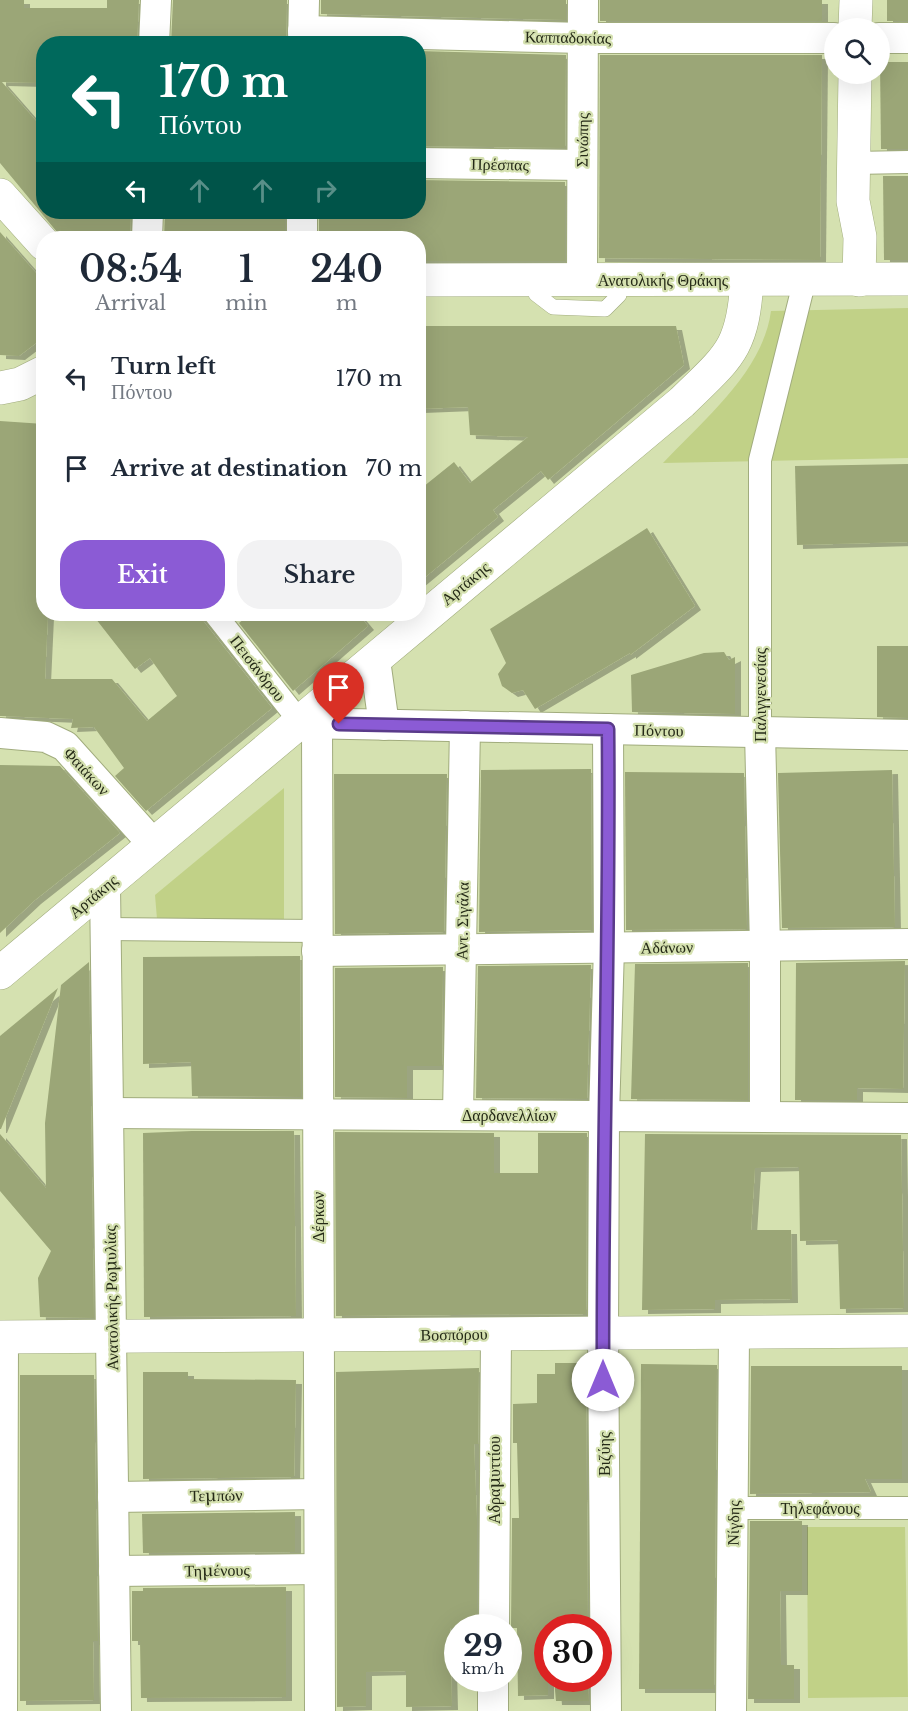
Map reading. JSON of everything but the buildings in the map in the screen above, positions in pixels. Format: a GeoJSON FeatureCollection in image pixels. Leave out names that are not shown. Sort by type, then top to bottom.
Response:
{"type":"FeatureCollection","features":[{"type":"Feature","properties":{"kind":"street"},"geometry":{"type":"LineString","coordinates":[[154,36],[156,0]]}},
{"type":"Feature","properties":{"kind":"street"},"geometry":{"type":"LineString","coordinates":[[303,0],[303,36]]}},
{"type":"Feature","properties":{"kind":"street","name":"Σινώπης"},"geometry":{"type":"LineString","coordinates":[[582,280],[583,0]]}},
{"type":"Feature","properties":{"kind":"street"},"geometry":{"type":"LineString","coordinates":[[855,18],[856,0]]}},
{"type":"Feature","properties":{"kind":"street","name":"Καππαδοκίας"},"geometry":{"type":"LineString","coordinates":[[426,37],[824,38]]}},
{"type":"Feature","properties":{"kind":"street"},"geometry":{"type":"LineString","coordinates":[[890,38],[908,38]]}},
{"type":"Feature","properties":{"kind":"street"},"geometry":{"type":"LineString","coordinates":[[834,280],[838,238],[844,216],[853,201],[855,84]]}},
{"type":"Feature","properties":{"kind":"street"},"geometry":{"type":"LineString","coordinates":[[854,163],[908,162]]}},
{"type":"Feature","properties":{"kind":"street","name":"Πρέσπας"},"geometry":{"type":"LineString","coordinates":[[426,163],[581,165]]}},
{"type":"Feature","properties":{"kind":"street"},"geometry":{"type":"LineString","coordinates":[[0,195],[36,235]]}},
{"type":"Feature","properties":{"kind":"street","name":"Ανατολικής Θράκης"},"geometry":{"type":"LineString","coordinates":[[426,280],[908,279]]}},
{"type":"Feature","properties":{"kind":"street","name":"Αρτάκης"},"geometry":{"type":"LineString","coordinates":[[426,604],[682,402],[715,370],[739,336],[744,320],[747,280]]}},
{"type":"Feature","properties":{"kind":"street","name":"Παλιγγενεσίας"},"geometry":{"type":"LineString","coordinates":[[765,1117],[765,946],[760,732],[760,460],[834,280]]}},
{"type":"Feature","properties":{"kind":"street"},"geometry":{"type":"LineString","coordinates":[[0,388],[36,383]]}},
{"type":"Feature","properties":{"kind":"street","name":"Πεισάνδρου"},"geometry":{"type":"LineString","coordinates":[[221,621],[309,723]]}},
{"type":"Feature","properties":{"kind":"street","name":"Αρτάκης"},"geometry":{"type":"LineString","coordinates":[[0,973],[154,845],[309,723],[375,660],[405,621]]}},
{"type":"Feature","properties":{"kind":"street"},"geometry":{"type":"LineString","coordinates":[[375,660],[384,725]]}},
{"type":"Feature","properties":{"kind":"street","name":"Πόντου"},"geometry":{"type":"LineString","coordinates":[[309,723],[908,735]]}},
{"type":"Feature","properties":{"kind":"street","name":"Δέρκων"},"geometry":{"type":"LineString","coordinates":[[309,723],[317,941],[320,1711]]}},
{"type":"Feature","properties":{"kind":"street","name":"Αντ. Σιγάλα"},"geometry":{"type":"LineString","coordinates":[[458,1115],[465,726]]}},
{"type":"Feature","properties":{"kind":"street","name":"Βιζύης"},"geometry":{"type":"LineString","coordinates":[[606,1711],[603,1332],[604,1116],[609,947],[608,729]]}},
{"type":"Feature","properties":{"kind":"street","name":"Φαιάκων"},"geometry":{"type":"LineString","coordinates":[[0,733],[46,737],[65,746],[154,845]]}},
{"type":"Feature","properties":{"kind":"street","name":"Ανατολικής Ρωμυλίας"},"geometry":{"type":"LineString","coordinates":[[105,885],[108,929],[116,1711]]}},
{"type":"Feature","properties":{"kind":"street"},"geometry":{"type":"LineString","coordinates":[[108,929],[317,941]]}},
{"type":"Feature","properties":{"kind":"street","name":"Αδάνων"},"geometry":{"type":"LineString","coordinates":[[317,941],[461,950],[908,944]]}},
{"type":"Feature","properties":{"kind":"street","name":"Δαρδανελλίων"},"geometry":{"type":"LineString","coordinates":[[110,1113],[908,1118]]}},
{"type":"Feature","properties":{"kind":"street","name":"Βοσπόρου"},"geometry":{"type":"LineString","coordinates":[[4,1337],[603,1332],[734,1334],[908,1331]]}},
{"type":"Feature","properties":{"kind":"street","name":"Αδραμυττίου"},"geometry":{"type":"LineString","coordinates":[[494,1614],[496,1333]]}},
{"type":"Feature","properties":{"kind":"street","name":"Νίγδης"},"geometry":{"type":"LineString","coordinates":[[731,1711],[734,1334]]}},
{"type":"Feature","properties":{"kind":"street"},"geometry":{"type":"LineString","coordinates":[[4,1337],[6,1711]]}},
{"type":"Feature","properties":{"kind":"street","name":"Τεμπών"},"geometry":{"type":"LineString","coordinates":[[113,1497],[319,1494]]}},
{"type":"Feature","properties":{"kind":"street","name":"Τηλεφάνους"},"geometry":{"type":"LineString","coordinates":[[733,1509],[908,1508]]}},
{"type":"Feature","properties":{"kind":"street","name":"Τημένους"},"geometry":{"type":"LineString","coordinates":[[114,1571],[319,1569]]}},
{"type":"Feature","properties":{"kind":"street"},"geometry":{"type":"LineString","coordinates":[[493,1692],[493,1711]]}},
{"type":"Feature","properties":{"kind":"lane"},"geometry":{"type":"LineString","coordinates":[[536,294],[553,307],[605,309],[619,295]]}},
{"type":"Feature","properties":{"kind":"green space"},"geometry":{"type":"Polygon","coordinates":[[[908,308],[908,458],[663,463],[713,412],[744,375],[766,333],[771,311],[908,308]]]}},
{"type":"Feature","properties":{"kind":"green space"},"geometry":{"type":"Polygon","coordinates":[[[284,788],[284,920],[157,919],[155,895],[284,788]]]}},
{"type":"Feature","properties":{"kind":"green space"},"geometry":{"type":"Polygon","coordinates":[[[807,1527],[905,1527],[908,1697],[808,1698],[807,1527]]]}},
{"type":"Feature","properties":{"kind":"route"},"geometry":{"type":"LineString","coordinates":[[339,724],[608,729],[609,947],[604,1116],[603,1380]]}}]}
